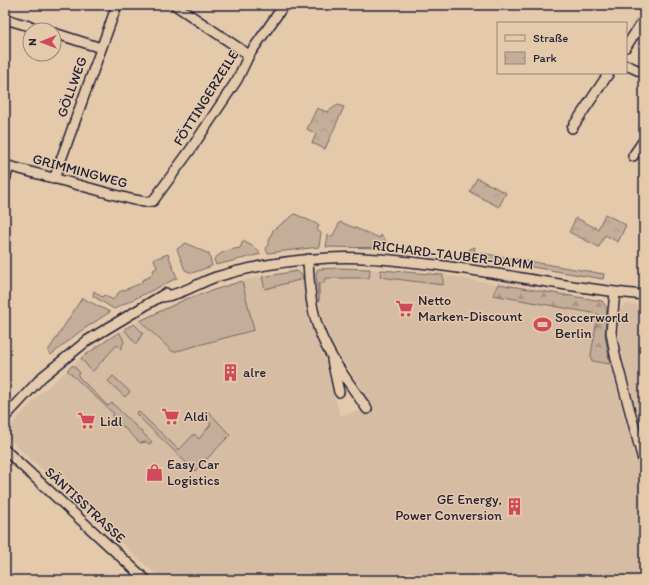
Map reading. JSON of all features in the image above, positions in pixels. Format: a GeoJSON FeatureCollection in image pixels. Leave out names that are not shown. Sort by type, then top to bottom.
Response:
{"type":"FeatureCollection","features":[{"type":"Feature","properties":{"kind":"street","name":"GÖLLWEG"},"geometry":{"type":"LineString","coordinates":[[54,179],[117,5]]}},
{"type":"Feature","properties":{"kind":"street"},"geometry":{"type":"LineString","coordinates":[[175,5],[249,55]]}},
{"type":"Feature","properties":{"kind":"street","name":"FÖTTINGERZEILE"},"geometry":{"type":"LineString","coordinates":[[149,202],[157,196],[191,149],[237,80],[249,55],[284,5]]}},
{"type":"Feature","properties":{"kind":"street"},"geometry":{"type":"LineString","coordinates":[[5,18],[22,23]]}},
{"type":"Feature","properties":{"kind":"street"},"geometry":{"type":"LineString","coordinates":[[627,45],[644,19]]}},
{"type":"Feature","properties":{"kind":"street"},"geometry":{"type":"LineString","coordinates":[[62,36],[101,48]]}},
{"type":"Feature","properties":{"kind":"street"},"geometry":{"type":"LineString","coordinates":[[627,64],[644,73]]}},
{"type":"Feature","properties":{"kind":"street"},"geometry":{"type":"LineString","coordinates":[[572,128],[607,74]]}},
{"type":"Feature","properties":{"kind":"street"},"geometry":{"type":"LineString","coordinates":[[633,156],[644,140]]}},
{"type":"Feature","properties":{"kind":"street"},"geometry":{"type":"LineString","coordinates":[[5,180],[7,165]]}},
{"type":"Feature","properties":{"kind":"street","name":"GRIMMINGWEG"},"geometry":{"type":"LineString","coordinates":[[7,165],[130,199],[149,202]]}},
{"type":"Feature","properties":{"kind":"street","name":"RICHARD-TAUBER-DAMM"},"geometry":{"type":"LineString","coordinates":[[5,416],[42,378],[88,340],[120,319],[162,297],[168,291],[184,284],[204,278],[212,278],[254,268],[308,259],[357,258],[426,263],[615,292],[644,295]]}},
{"type":"Feature","properties":{"kind":"street"},"geometry":{"type":"LineString","coordinates":[[308,259],[311,296],[316,322],[330,353],[367,409]]}},
{"type":"Feature","properties":{"kind":"street"},"geometry":{"type":"LineString","coordinates":[[615,292],[611,332],[615,355],[644,464]]}},
{"type":"Feature","properties":{"kind":"street"},"geometry":{"type":"LineString","coordinates":[[330,353],[339,392]]}},
{"type":"Feature","properties":{"kind":"street","name":"SÄNTISSTRASSE"},"geometry":{"type":"LineString","coordinates":[[5,450],[146,580]]}},
{"type":"Feature","properties":{"kind":"shaded area"},"geometry":{"type":"Polygon","coordinates":[[[338,268],[441,275],[602,301],[607,308],[605,330],[608,355],[644,491],[644,580],[162,580],[8,438],[7,430],[41,393],[81,358],[127,327],[166,307],[205,292],[246,280],[297,271],[302,275],[308,318],[324,358],[340,416],[373,407],[331,342],[321,315],[316,274],[318,269],[338,268]]]}},
{"type":"Feature","properties":{"kind":"shaded area"},"geometry":{"type":"Polygon","coordinates":[[[626,304],[644,306],[644,439],[619,343],[620,309],[626,304]]]}},
{"type":"Feature","properties":{"kind":"green space"},"geometry":{"type":"Polygon","coordinates":[[[338,105],[344,107],[325,149],[312,143],[316,134],[307,129],[317,108],[327,112],[338,105]]]}},
{"type":"Feature","properties":{"kind":"green space"},"geometry":{"type":"Polygon","coordinates":[[[477,178],[506,193],[499,207],[470,192],[477,178]]]}},
{"type":"Feature","properties":{"kind":"green space"},"geometry":{"type":"Polygon","coordinates":[[[295,214],[319,225],[317,230],[321,233],[319,247],[268,253],[266,250],[273,230],[295,214]]]}},
{"type":"Feature","properties":{"kind":"green space"},"geometry":{"type":"Polygon","coordinates":[[[605,214],[626,225],[618,242],[605,235],[599,247],[569,232],[576,218],[598,229],[605,214]]]}},
{"type":"Feature","properties":{"kind":"green space"},"geometry":{"type":"Polygon","coordinates":[[[340,222],[380,238],[381,235],[386,241],[388,248],[326,247],[328,235],[332,237],[340,222]]]}},
{"type":"Feature","properties":{"kind":"green space"},"geometry":{"type":"Polygon","coordinates":[[[243,241],[254,247],[261,254],[216,265],[214,259],[226,251],[240,248],[243,241]]]}},
{"type":"Feature","properties":{"kind":"green space"},"geometry":{"type":"Polygon","coordinates":[[[186,243],[209,254],[212,266],[192,273],[185,270],[177,249],[186,243]]]}},
{"type":"Feature","properties":{"kind":"green space"},"geometry":{"type":"Polygon","coordinates":[[[475,247],[474,252],[604,274],[603,279],[467,256],[470,249],[475,247]]]}},
{"type":"Feature","properties":{"kind":"green space"},"geometry":{"type":"Polygon","coordinates":[[[168,254],[177,278],[114,309],[93,296],[94,291],[102,297],[104,295],[113,300],[119,292],[142,283],[142,280],[150,277],[150,275],[154,273],[153,270],[157,268],[154,259],[168,254]]]}},
{"type":"Feature","properties":{"kind":"green space"},"geometry":{"type":"Polygon","coordinates":[[[318,269],[370,269],[369,278],[325,278],[324,283],[319,283],[319,302],[316,274],[318,269]]]}},
{"type":"Feature","properties":{"kind":"green space"},"geometry":{"type":"Polygon","coordinates":[[[381,270],[443,275],[443,285],[380,277],[381,270]]]}},
{"type":"Feature","properties":{"kind":"green space"},"geometry":{"type":"Polygon","coordinates":[[[297,271],[302,275],[303,279],[265,289],[262,277],[297,271]]]}},
{"type":"Feature","properties":{"kind":"green space"},"geometry":{"type":"Polygon","coordinates":[[[242,281],[254,330],[173,352],[140,321],[186,299],[242,281]]]}},
{"type":"Feature","properties":{"kind":"green space"},"geometry":{"type":"Polygon","coordinates":[[[498,284],[602,301],[607,308],[605,336],[610,364],[592,361],[591,355],[598,314],[493,295],[498,284]]]}},
{"type":"Feature","properties":{"kind":"green space"},"geometry":{"type":"Polygon","coordinates":[[[82,298],[110,312],[78,333],[51,355],[48,351],[82,298]]]}},
{"type":"Feature","properties":{"kind":"green space"},"geometry":{"type":"Polygon","coordinates":[[[134,324],[143,333],[136,344],[124,329],[134,324]]]}},
{"type":"Feature","properties":{"kind":"green space"},"geometry":{"type":"Polygon","coordinates":[[[119,332],[124,341],[121,349],[117,345],[92,372],[81,358],[119,332]]]}},
{"type":"Feature","properties":{"kind":"green space"},"geometry":{"type":"Polygon","coordinates":[[[73,365],[80,373],[78,376],[108,406],[112,403],[152,442],[150,444],[146,442],[140,443],[112,416],[114,414],[67,370],[73,365]]]}},
{"type":"Feature","properties":{"kind":"green space"},"geometry":{"type":"Polygon","coordinates":[[[113,376],[130,392],[125,397],[108,381],[113,376]]]}},
{"type":"Feature","properties":{"kind":"green space"},"geometry":{"type":"Polygon","coordinates":[[[138,411],[179,450],[194,434],[199,439],[211,424],[204,417],[208,411],[230,435],[195,471],[136,414],[138,411]]]}},
{"type":"Feature","properties":{"kind":"place","name":"Netto Marken-Discount"},"geometry":{"type":"Point","coordinates":[405,308]}},
{"type":"Feature","properties":{"kind":"place","name":"Soccerworld Berlin"},"geometry":{"type":"Point","coordinates":[542,325]}},
{"type":"Feature","properties":{"kind":"place","name":"alre"},"geometry":{"type":"Point","coordinates":[230,372]}},
{"type":"Feature","properties":{"kind":"place","name":"Aldi"},"geometry":{"type":"Point","coordinates":[171,416]}},
{"type":"Feature","properties":{"kind":"place","name":"Lidl"},"geometry":{"type":"Point","coordinates":[87,421]}},
{"type":"Feature","properties":{"kind":"place","name":"Easy Car Logistics"},"geometry":{"type":"Point","coordinates":[154,472]}},
{"type":"Feature","properties":{"kind":"place","name":"GE Energy, Power Conversion"},"geometry":{"type":"Point","coordinates":[515,507]}}]}
